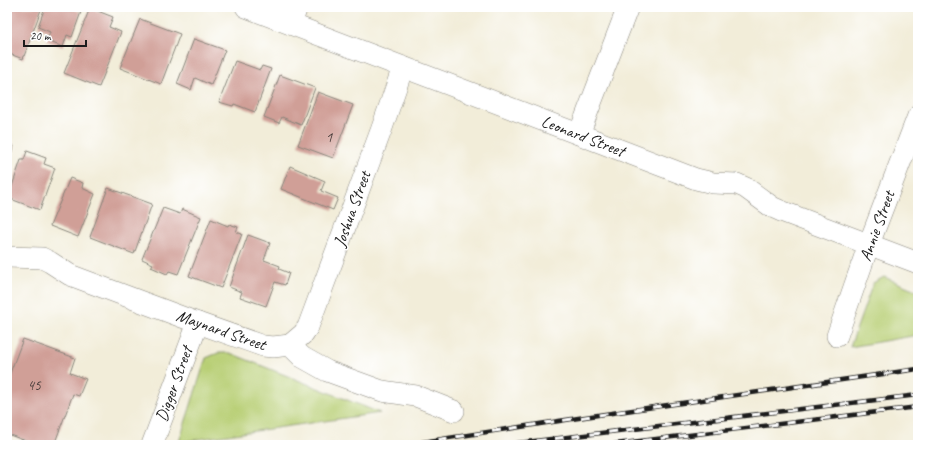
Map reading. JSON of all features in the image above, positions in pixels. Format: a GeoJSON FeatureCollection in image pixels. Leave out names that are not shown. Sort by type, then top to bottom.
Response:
{"type":"FeatureCollection","features":[{"type":"Feature","properties":{"kind":"street","name":"Leonard Street"},"geometry":{"type":"LineString","coordinates":[[246,7],[294,16],[403,67],[706,182],[737,184],[746,188],[772,207],[781,211],[918,263]]}},
{"type":"Feature","properties":{"kind":"street"},"geometry":{"type":"LineString","coordinates":[[579,134],[628,7]]}},
{"type":"Feature","properties":{"kind":"street","name":"Joshua Street"},"geometry":{"type":"LineString","coordinates":[[290,344],[303,334],[308,327],[382,128],[403,67]]}},
{"type":"Feature","properties":{"kind":"street","name":"Annie Street"},"geometry":{"type":"LineString","coordinates":[[837,336],[869,244],[918,116]]}},
{"type":"Feature","properties":{"kind":"street","name":"Maynard Street"},"geometry":{"type":"LineString","coordinates":[[7,257],[42,258],[70,275],[263,346],[273,347],[290,344],[302,357],[333,374],[382,391],[416,396],[454,411]]}},
{"type":"Feature","properties":{"kind":"street","name":"Digger Street"},"geometry":{"type":"LineString","coordinates":[[152,445],[198,323]]}},
{"type":"Feature","properties":{"kind":"green space"},"geometry":{"type":"Polygon","coordinates":[[[884,277],[918,291],[918,335],[850,347],[873,283],[884,277]]]}},
{"type":"Feature","properties":{"kind":"green space"},"geometry":{"type":"Polygon","coordinates":[[[218,353],[230,353],[380,413],[179,442],[206,358],[218,353]]]}},
{"type":"Feature","properties":{"kind":"building"},"geometry":{"type":"Polygon","coordinates":[[[7,7],[42,7],[23,59],[7,53],[7,7]]]}},
{"type":"Feature","properties":{"kind":"building"},"geometry":{"type":"Polygon","coordinates":[[[45,7],[68,7],[81,12],[72,37],[67,35],[63,47],[47,41],[50,32],[38,27],[45,7]]]}},
{"type":"Feature","properties":{"kind":"building"},"geometry":{"type":"Polygon","coordinates":[[[90,8],[113,17],[109,27],[121,32],[99,87],[64,73],[90,8]]]}},
{"type":"Feature","properties":{"kind":"building"},"geometry":{"type":"Polygon","coordinates":[[[140,19],[180,34],[161,84],[120,68],[140,19]]]}},
{"type":"Feature","properties":{"kind":"building"},"geometry":{"type":"Polygon","coordinates":[[[194,39],[225,50],[211,85],[195,78],[191,90],[177,84],[194,39]]]}},
{"type":"Feature","properties":{"kind":"building"},"geometry":{"type":"Polygon","coordinates":[[[235,61],[260,70],[262,66],[271,69],[255,112],[234,104],[233,106],[219,102],[235,61]]]}},
{"type":"Feature","properties":{"kind":"building"},"geometry":{"type":"Polygon","coordinates":[[[280,75],[315,88],[301,125],[282,117],[279,123],[264,117],[280,75]]]}},
{"type":"Feature","properties":{"kind":"building"},"geometry":{"type":"Polygon","coordinates":[[[318,92],[353,105],[333,158],[298,145],[318,92]]]}},
{"type":"Feature","properties":{"kind":"building"},"geometry":{"type":"Polygon","coordinates":[[[7,143],[14,146],[7,164],[7,143]]]}},
{"type":"Feature","properties":{"kind":"building"},"geometry":{"type":"Polygon","coordinates":[[[27,151],[46,158],[44,164],[55,168],[40,210],[8,198],[21,160],[24,160],[27,151]]]}},
{"type":"Feature","properties":{"kind":"building"},"geometry":{"type":"Polygon","coordinates":[[[290,166],[325,181],[321,191],[338,198],[333,210],[281,189],[290,166]]]}},
{"type":"Feature","properties":{"kind":"building"},"geometry":{"type":"Polygon","coordinates":[[[70,178],[83,183],[82,188],[95,194],[78,237],[50,226],[70,178]]]}},
{"type":"Feature","properties":{"kind":"building"},"geometry":{"type":"Polygon","coordinates":[[[108,188],[152,204],[134,254],[90,237],[108,188]]]}},
{"type":"Feature","properties":{"kind":"building"},"geometry":{"type":"Polygon","coordinates":[[[163,208],[180,214],[182,209],[201,217],[178,274],[169,271],[167,274],[151,267],[153,264],[142,259],[163,208]]]}},
{"type":"Feature","properties":{"kind":"building"},"geometry":{"type":"Polygon","coordinates":[[[211,219],[228,226],[229,224],[238,227],[236,232],[242,234],[221,288],[189,276],[211,219]]]}},
{"type":"Feature","properties":{"kind":"building"},"geometry":{"type":"Polygon","coordinates":[[[248,235],[270,243],[264,260],[280,266],[279,269],[289,273],[285,285],[275,282],[266,306],[240,297],[242,292],[229,287],[248,235]]]}},
{"type":"Feature","properties":{"kind":"building"},"geometry":{"type":"Polygon","coordinates":[[[23,339],[75,358],[70,373],[86,379],[79,396],[73,394],[54,445],[37,445],[7,434],[7,381],[23,339]]]}},
{"type":"Feature","properties":{"kind":"railway"},"geometry":{"type":"LineString","coordinates":[[403,445],[598,415],[918,369]]}},
{"type":"Feature","properties":{"kind":"railway"},"geometry":{"type":"LineString","coordinates":[[501,445],[918,395]]}},
{"type":"Feature","properties":{"kind":"railway"},"geometry":{"type":"LineString","coordinates":[[607,445],[918,407]]}}]}
